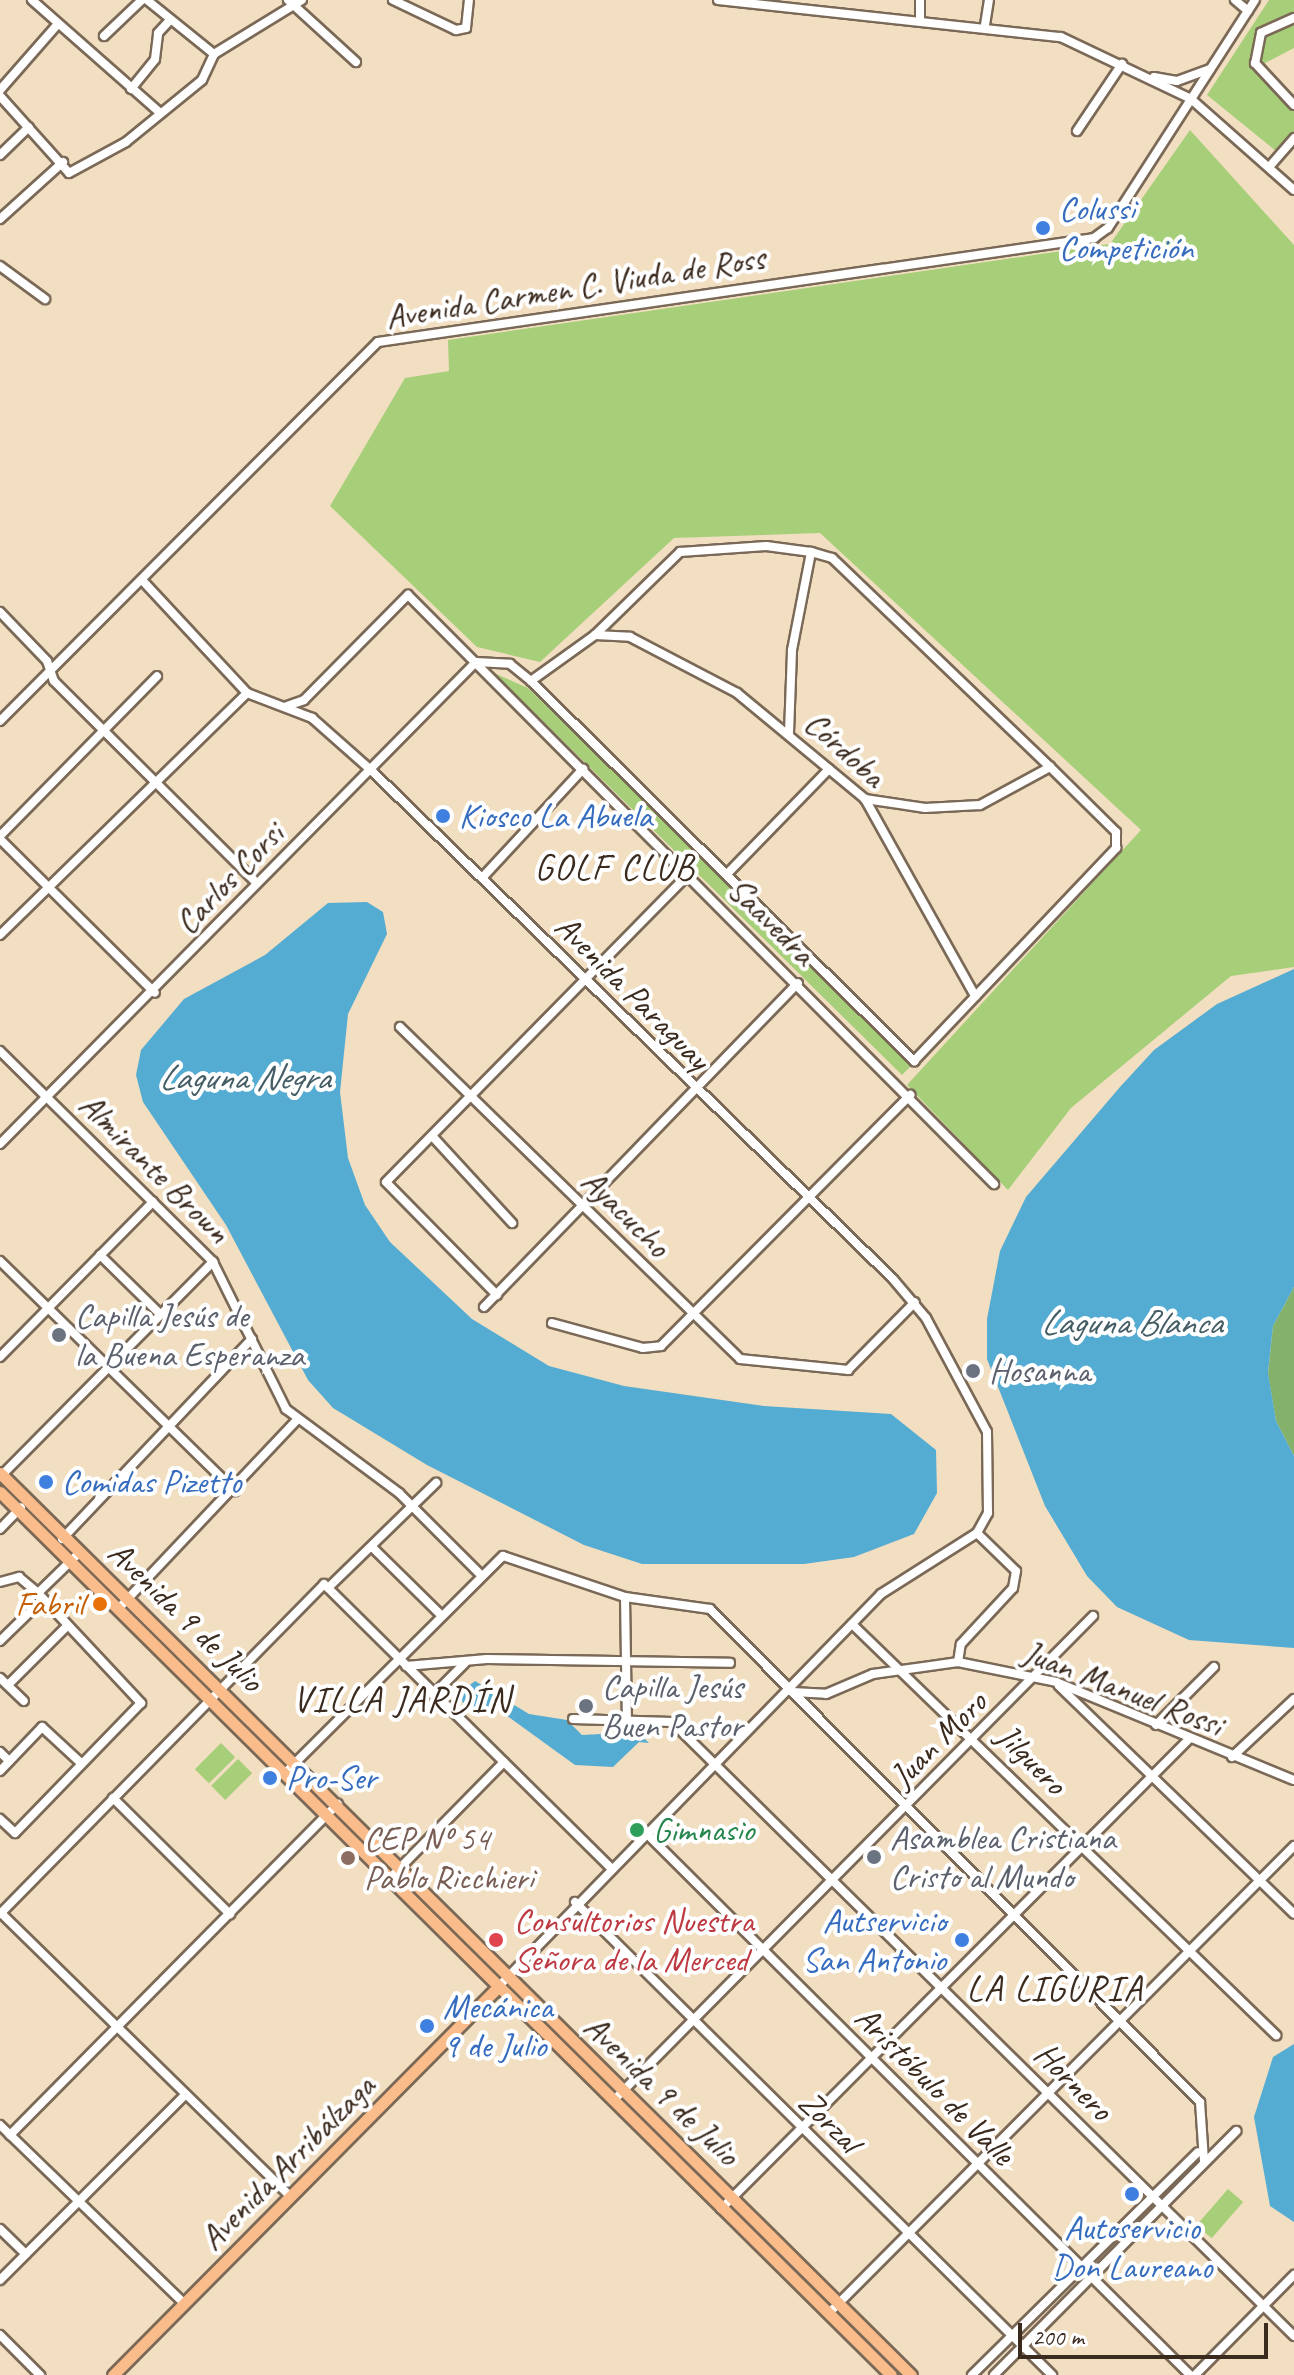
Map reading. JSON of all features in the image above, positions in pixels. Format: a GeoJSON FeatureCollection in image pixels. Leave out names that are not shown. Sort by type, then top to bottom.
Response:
{"type":"FeatureCollection","features":[{"type":"Feature","properties":{"kind":"main road","name":"Avenida 9 de Julio"},"geometry":{"type":"LineString","coordinates":[[1,1475],[22,1505],[124,1604],[326,1817],[891,2375]]}},
{"type":"Feature","properties":{"kind":"main road","name":"Avenida 9 de Julio"},"geometry":{"type":"LineString","coordinates":[[0,1492],[22,1505]]}},
{"type":"Feature","properties":{"kind":"main road","name":"Avenida 9 de Julio"},"geometry":{"type":"LineString","coordinates":[[124,1604],[222,1690],[504,1974],[911,2375]]}},
{"type":"Feature","properties":{"kind":"main road","name":"Avenida Arribálzaga"},"geometry":{"type":"LineString","coordinates":[[113,2375],[498,1987]]}},
{"type":"Feature","properties":{"kind":"street"},"geometry":{"type":"LineString","coordinates":[[32,0],[160,113]]}},
{"type":"Feature","properties":{"kind":"street"},"geometry":{"type":"LineString","coordinates":[[104,36],[144,0],[214,54]]}},
{"type":"Feature","properties":{"kind":"street"},"geometry":{"type":"LineString","coordinates":[[393,0],[456,30],[470,20],[469,0]]}},
{"type":"Feature","properties":{"kind":"street"},"geometry":{"type":"LineString","coordinates":[[718,0],[985,25],[1061,37],[1191,99],[1294,190]]}},
{"type":"Feature","properties":{"kind":"street"},"geometry":{"type":"LineString","coordinates":[[920,0],[920,19]]}},
{"type":"Feature","properties":{"kind":"street"},"geometry":{"type":"LineString","coordinates":[[985,25],[989,0]]}},
{"type":"Feature","properties":{"kind":"street"},"geometry":{"type":"LineString","coordinates":[[1235,0],[1248,11]]}},
{"type":"Feature","properties":{"kind":"street","name":"Avenida Carmen C. Viuda de Ross"},"geometry":{"type":"LineString","coordinates":[[0,721],[378,342],[1094,238],[1108,228],[1255,0]]}},
{"type":"Feature","properties":{"kind":"street"},"geometry":{"type":"LineString","coordinates":[[0,96],[63,162],[69,173],[126,142],[202,80],[214,54],[295,2],[356,62]]}},
{"type":"Feature","properties":{"kind":"street"},"geometry":{"type":"LineString","coordinates":[[1294,18],[1261,33],[1255,63],[1294,105]]}},
{"type":"Feature","properties":{"kind":"street"},"geometry":{"type":"LineString","coordinates":[[131,89],[155,59],[158,33],[170,20]]}},
{"type":"Feature","properties":{"kind":"street"},"geometry":{"type":"LineString","coordinates":[[0,90],[57,25]]}},
{"type":"Feature","properties":{"kind":"street"},"geometry":{"type":"LineString","coordinates":[[1077,131],[1122,64]]}},
{"type":"Feature","properties":{"kind":"street"},"geometry":{"type":"LineString","coordinates":[[1145,75],[1177,81],[1211,68]]}},
{"type":"Feature","properties":{"kind":"street"},"geometry":{"type":"LineString","coordinates":[[0,155],[29,127]]}},
{"type":"Feature","properties":{"kind":"street"},"geometry":{"type":"LineString","coordinates":[[1270,166],[1294,138]]}},
{"type":"Feature","properties":{"kind":"street"},"geometry":{"type":"LineString","coordinates":[[0,219],[63,162]]}},
{"type":"Feature","properties":{"kind":"street"},"geometry":{"type":"LineString","coordinates":[[0,266],[45,299]]}},
{"type":"Feature","properties":{"kind":"street"},"geometry":{"type":"LineString","coordinates":[[531,681],[595,635],[680,552],[766,546],[832,558],[1116,832],[1116,848],[975,996]]}},
{"type":"Feature","properties":{"kind":"street"},"geometry":{"type":"LineString","coordinates":[[789,733],[792,650],[811,552]]}},
{"type":"Feature","properties":{"kind":"street","name":"Avenida Paraguay"},"geometry":{"type":"LineString","coordinates":[[142,580],[247,693],[312,718],[373,772],[915,1302],[981,1415],[990,1484],[977,1533]]}},
{"type":"Feature","properties":{"kind":"street","name":"Saavedra"},"geometry":{"type":"LineString","coordinates":[[286,706],[304,700],[408,595],[910,1095],[994,1184]]}},
{"type":"Feature","properties":{"kind":"street"},"geometry":{"type":"LineString","coordinates":[[0,612],[153,781],[257,883]]}},
{"type":"Feature","properties":{"kind":"street","name":"Córdoba"},"geometry":{"type":"LineString","coordinates":[[595,635],[630,637],[737,693],[865,799],[975,996]]}},
{"type":"Feature","properties":{"kind":"street","name":"Saavedra"},"geometry":{"type":"LineString","coordinates":[[476,662],[499,662],[531,681],[728,873],[914,1061],[975,996]]}},
{"type":"Feature","properties":{"kind":"street","name":"Carlos Corsi"},"geometry":{"type":"LineString","coordinates":[[0,1144],[155,993],[257,883],[373,772],[476,662]]}},
{"type":"Feature","properties":{"kind":"street"},"geometry":{"type":"LineString","coordinates":[[155,993],[0,838],[157,676]]}},
{"type":"Feature","properties":{"kind":"street"},"geometry":{"type":"LineString","coordinates":[[0,935],[153,781],[247,693]]}},
{"type":"Feature","properties":{"kind":"street"},"geometry":{"type":"LineString","coordinates":[[865,799],[925,808],[980,805],[1050,767]]}},
{"type":"Feature","properties":{"kind":"street"},"geometry":{"type":"LineString","coordinates":[[482,878],[583,769]]}},
{"type":"Feature","properties":{"kind":"street"},"geometry":{"type":"LineString","coordinates":[[728,873],[829,769]]}},
{"type":"Feature","properties":{"kind":"street"},"geometry":{"type":"LineString","coordinates":[[497,1295],[386,1182],[688,875]]}},
{"type":"Feature","properties":{"kind":"street"},"geometry":{"type":"LineString","coordinates":[[484,1307],[798,983]]}},
{"type":"Feature","properties":{"kind":"street","name":"Ayacucho"},"geometry":{"type":"LineString","coordinates":[[400,1027],[740,1359],[848,1370],[915,1302]]}},
{"type":"Feature","properties":{"kind":"street","name":"Almirante Brown"},"geometry":{"type":"LineString","coordinates":[[0,1051],[213,1262],[286,1409],[412,1507],[480,1574]]}},
{"type":"Feature","properties":{"kind":"street"},"geometry":{"type":"LineString","coordinates":[[552,1323],[643,1348],[661,1346],[910,1095]]}},
{"type":"Feature","properties":{"kind":"street"},"geometry":{"type":"LineString","coordinates":[[433,1137],[512,1223]]}},
{"type":"Feature","properties":{"kind":"street"},"geometry":{"type":"LineString","coordinates":[[0,1357],[153,1202]]}},
{"type":"Feature","properties":{"kind":"street"},"geometry":{"type":"LineString","coordinates":[[100,1255],[160,1314]]}},
{"type":"Feature","properties":{"kind":"street"},"geometry":{"type":"LineString","coordinates":[[0,1261],[235,1491]]}},
{"type":"Feature","properties":{"kind":"street"},"geometry":{"type":"LineString","coordinates":[[1,1475],[213,1262]]}},
{"type":"Feature","properties":{"kind":"street"},"geometry":{"type":"LineString","coordinates":[[60,1541],[252,1339]]}},
{"type":"Feature","properties":{"kind":"street"},"geometry":{"type":"LineString","coordinates":[[124,1604],[235,1491],[298,1419]]}},
{"type":"Feature","properties":{"kind":"street"},"geometry":{"type":"LineString","coordinates":[[291,2197],[183,2097],[0,1914],[326,1586],[372,1547],[436,1483]]}},
{"type":"Feature","properties":{"kind":"street"},"geometry":{"type":"LineString","coordinates":[[0,1529],[22,1505]]}},
{"type":"Feature","properties":{"kind":"street"},"geometry":{"type":"LineString","coordinates":[[498,1987],[504,1974],[714,1762],[790,1690],[881,1594],[977,1533],[1016,1571],[1013,1588],[961,1644],[958,1662]]}},
{"type":"Feature","properties":{"kind":"street"},"geometry":{"type":"LineString","coordinates":[[372,1547],[441,1615]]}},
{"type":"Feature","properties":{"kind":"street"},"geometry":{"type":"LineString","coordinates":[[0,1641],[75,1556]]}},
{"type":"Feature","properties":{"kind":"street"},"geometry":{"type":"LineString","coordinates":[[284,1774],[480,1574],[503,1556],[625,1597],[710,1609],[1200,2102],[1201,2156],[1164,2208],[994,2375]]}},
{"type":"Feature","properties":{"kind":"street"},"geometry":{"type":"LineString","coordinates":[[0,1582],[19,1577],[141,1703],[15,1833],[0,1819]]}},
{"type":"Feature","properties":{"kind":"street"},"geometry":{"type":"LineString","coordinates":[[326,1586],[610,1867]]}},
{"type":"Feature","properties":{"kind":"street"},"geometry":{"type":"LineString","coordinates":[[625,1597],[627,1718]]}},
{"type":"Feature","properties":{"kind":"street","name":"Juan Moro"},"geometry":{"type":"LineString","coordinates":[[614,2100],[976,1739],[1093,1616]]}},
{"type":"Feature","properties":{"kind":"street","name":"Jilguero"},"geometry":{"type":"LineString","coordinates":[[852,1624],[976,1739],[1276,2035]]}},
{"type":"Feature","properties":{"kind":"street"},"geometry":{"type":"LineString","coordinates":[[8,1685],[67,1626]]}},
{"type":"Feature","properties":{"kind":"street","name":"Juan Manuel Rossi"},"geometry":{"type":"LineString","coordinates":[[790,1690],[842,1691],[900,1671],[958,1662],[1035,1675],[1294,1780]]}},
{"type":"Feature","properties":{"kind":"street"},"geometry":{"type":"LineString","coordinates":[[406,1666],[465,1663],[730,1663]]}},
{"type":"Feature","properties":{"kind":"street"},"geometry":{"type":"LineString","coordinates":[[433,1695],[465,1663]]}},
{"type":"Feature","properties":{"kind":"street"},"geometry":{"type":"LineString","coordinates":[[1156,1725],[1214,1667]]}},
{"type":"Feature","properties":{"kind":"street"},"geometry":{"type":"LineString","coordinates":[[0,1678],[24,1701]]}},
{"type":"Feature","properties":{"kind":"street"},"geometry":{"type":"LineString","coordinates":[[1056,1682],[1294,1914]]}},
{"type":"Feature","properties":{"kind":"street"},"geometry":{"type":"LineString","coordinates":[[1232,1757],[1294,1699]]}},
{"type":"Feature","properties":{"kind":"street","name":"Hornero"},"geometry":{"type":"LineString","coordinates":[[573,1719],[627,1718],[672,1722],[1294,2336]]}},
{"type":"Feature","properties":{"kind":"street"},"geometry":{"type":"LineString","coordinates":[[0,1771],[42,1727],[81,1763]]}},
{"type":"Feature","properties":{"kind":"street"},"geometry":{"type":"LineString","coordinates":[[721,2209],[1189,1739]]}},
{"type":"Feature","properties":{"kind":"street"},"geometry":{"type":"LineString","coordinates":[[0,1752],[9,1761]]}},
{"type":"Feature","properties":{"kind":"street"},"geometry":{"type":"LineString","coordinates":[[389,1879],[504,1762]]}},
{"type":"Feature","properties":{"kind":"street"},"geometry":{"type":"LineString","coordinates":[[113,1798],[230,1914]]}},
{"type":"Feature","properties":{"kind":"street"},"geometry":{"type":"LineString","coordinates":[[10,2135],[338,1804]]}},
{"type":"Feature","properties":{"kind":"street","name":"Aristóbulo de Valle"},"geometry":{"type":"LineString","coordinates":[[645,1832],[1192,2375]]}},
{"type":"Feature","properties":{"kind":"street"},"geometry":{"type":"LineString","coordinates":[[829,2313],[1294,1846]]}},
{"type":"Feature","properties":{"kind":"street","name":"Zorzal"},"geometry":{"type":"LineString","coordinates":[[575,1902],[800,2129],[1052,2375]]}},
{"type":"Feature","properties":{"kind":"street"},"geometry":{"type":"LineString","coordinates":[[0,2280],[183,2097]]}},
{"type":"Feature","properties":{"kind":"street"},"geometry":{"type":"LineString","coordinates":[[0,2125],[184,2303]]}},
{"type":"Feature","properties":{"kind":"street"},"geometry":{"type":"LineString","coordinates":[[972,2375],[1150,2194],[1236,2131]]}},
{"type":"Feature","properties":{"kind":"street"},"geometry":{"type":"LineString","coordinates":[[0,2229],[26,2254]]}},
{"type":"Feature","properties":{"kind":"street"},"geometry":{"type":"LineString","coordinates":[[1192,2375],[1294,2275]]}},
{"type":"Feature","properties":{"kind":"street"},"geometry":{"type":"LineString","coordinates":[[0,2335],[40,2375]]}},
{"type":"Feature","properties":{"kind":"green space"},"geometry":{"type":"Polygon","coordinates":[[[1269,0],[1294,0],[1294,48],[1265,63],[1294,106],[1294,133],[1276,151],[1207,95],[1269,0]]]}},
{"type":"Feature","properties":{"kind":"green space"},"geometry":{"type":"Polygon","coordinates":[[[1190,130],[1294,245],[1294,967],[1231,976],[1071,1108],[1008,1190],[907,1085],[1141,830],[820,533],[674,538],[540,662],[477,647],[330,506],[405,378],[449,371],[448,340],[1110,244],[1190,130]]]}},
{"type":"Feature","properties":{"kind":"green space"},"geometry":{"type":"Polygon","coordinates":[[[494,673],[528,688],[913,1064],[902,1075],[494,673]]]}},
{"type":"Feature","properties":{"kind":"green space"},"geometry":{"type":"Polygon","coordinates":[[[1294,1287],[1294,1456],[1276,1421],[1268,1374],[1273,1326],[1294,1287]]]}},
{"type":"Feature","properties":{"kind":"green space"},"geometry":{"type":"Polygon","coordinates":[[[221,1743],[235,1757],[209,1783],[195,1769],[221,1743]]]}},
{"type":"Feature","properties":{"kind":"green space"},"geometry":{"type":"Polygon","coordinates":[[[238,1759],[252,1773],[225,1800],[211,1786],[238,1759]]]}},
{"type":"Feature","properties":{"kind":"green space"},"geometry":{"type":"Polygon","coordinates":[[[1228,2189],[1243,2202],[1212,2238],[1197,2225],[1228,2189]]]}},
{"type":"Feature","properties":{"kind":"water","name":"Laguna Negra"},"geometry":{"type":"Polygon","coordinates":[[[367,902],[383,912],[387,934],[348,1014],[340,1092],[348,1158],[365,1205],[390,1242],[472,1319],[549,1366],[624,1386],[764,1406],[891,1414],[936,1450],[937,1493],[914,1534],[854,1557],[804,1564],[642,1564],[584,1545],[427,1465],[333,1408],[308,1380],[226,1225],[143,1102],[136,1075],[141,1050],[184,999],[265,955],[328,903],[367,902]]]}},
{"type":"Feature","properties":{"kind":"water","name":"Laguna Blanca"},"geometry":{"type":"Polygon","coordinates":[[[1294,969],[1294,1287],[1273,1326],[1268,1373],[1276,1421],[1294,1456],[1294,1648],[1189,1640],[1117,1607],[1087,1576],[1045,1506],[987,1359],[987,1319],[1000,1251],[1026,1197],[1120,1087],[1154,1050],[1217,1004],[1294,969]]]}},
{"type":"Feature","properties":{"kind":"water"},"geometry":{"type":"Polygon","coordinates":[[[475,1681],[529,1714],[567,1720],[582,1735],[638,1732],[649,1743],[639,1742],[613,1767],[575,1765],[499,1710],[465,1710],[460,1693],[475,1681]]]}},
{"type":"Feature","properties":{"kind":"water"},"geometry":{"type":"Polygon","coordinates":[[[1294,2044],[1294,2222],[1270,2206],[1254,2117],[1273,2057],[1294,2044]]]}},
{"type":"Feature","properties":{"kind":"place","name":"Colussi Competición"},"geometry":{"type":"Point","coordinates":[1043,228]}},
{"type":"Feature","properties":{"kind":"place","name":"Kiosco La Abuela"},"geometry":{"type":"Point","coordinates":[443,816]}},
{"type":"Feature","properties":{"kind":"place","name":"Capilla Jesús de la Buena Esperanza"},"geometry":{"type":"Point","coordinates":[59,1335]}},
{"type":"Feature","properties":{"kind":"place","name":"Hosanna"},"geometry":{"type":"Point","coordinates":[973,1371]}},
{"type":"Feature","properties":{"kind":"place","name":"Comidas Pizetto"},"geometry":{"type":"Point","coordinates":[46,1482]}},
{"type":"Feature","properties":{"kind":"place","name":"Fabril"},"geometry":{"type":"Point","coordinates":[100,1604]}},
{"type":"Feature","properties":{"kind":"place","name":"Capilla Jesús Buen Pastor"},"geometry":{"type":"Point","coordinates":[586,1706]}},
{"type":"Feature","properties":{"kind":"place","name":"Pro-Ser"},"geometry":{"type":"Point","coordinates":[270,1778]}},
{"type":"Feature","properties":{"kind":"place","name":"Gimnasio"},"geometry":{"type":"Point","coordinates":[637,1830]}},
{"type":"Feature","properties":{"kind":"place","name":"Asamblea Cristiana Cristo al Mundo"},"geometry":{"type":"Point","coordinates":[874,1857]}},
{"type":"Feature","properties":{"kind":"place","name":"CEP Nº 54 Pablo Ricchieri"},"geometry":{"type":"Point","coordinates":[348,1858]}},
{"type":"Feature","properties":{"kind":"place","name":"Consultorios Nuestra Señora de la Merced"},"geometry":{"type":"Point","coordinates":[496,1940]}},
{"type":"Feature","properties":{"kind":"place","name":"Autservicio San Antonio"},"geometry":{"type":"Point","coordinates":[962,1940]}},
{"type":"Feature","properties":{"kind":"place","name":"Mecánica 9 de Julio"},"geometry":{"type":"Point","coordinates":[427,2026]}},
{"type":"Feature","properties":{"kind":"place","name":"Autoservicio Don Laureano"},"geometry":{"type":"Point","coordinates":[1132,2194]}},
{"type":"Feature","properties":{"kind":"district","name":"GOLF CLUB"},"geometry":{"type":"Point","coordinates":[615,868]}},
{"type":"Feature","properties":{"kind":"district","name":"VILLA JARDÍN"},"geometry":{"type":"Point","coordinates":[402,1700]}},
{"type":"Feature","properties":{"kind":"district","name":"LA LIGURIA"},"geometry":{"type":"Point","coordinates":[1055,1989]}}]}
